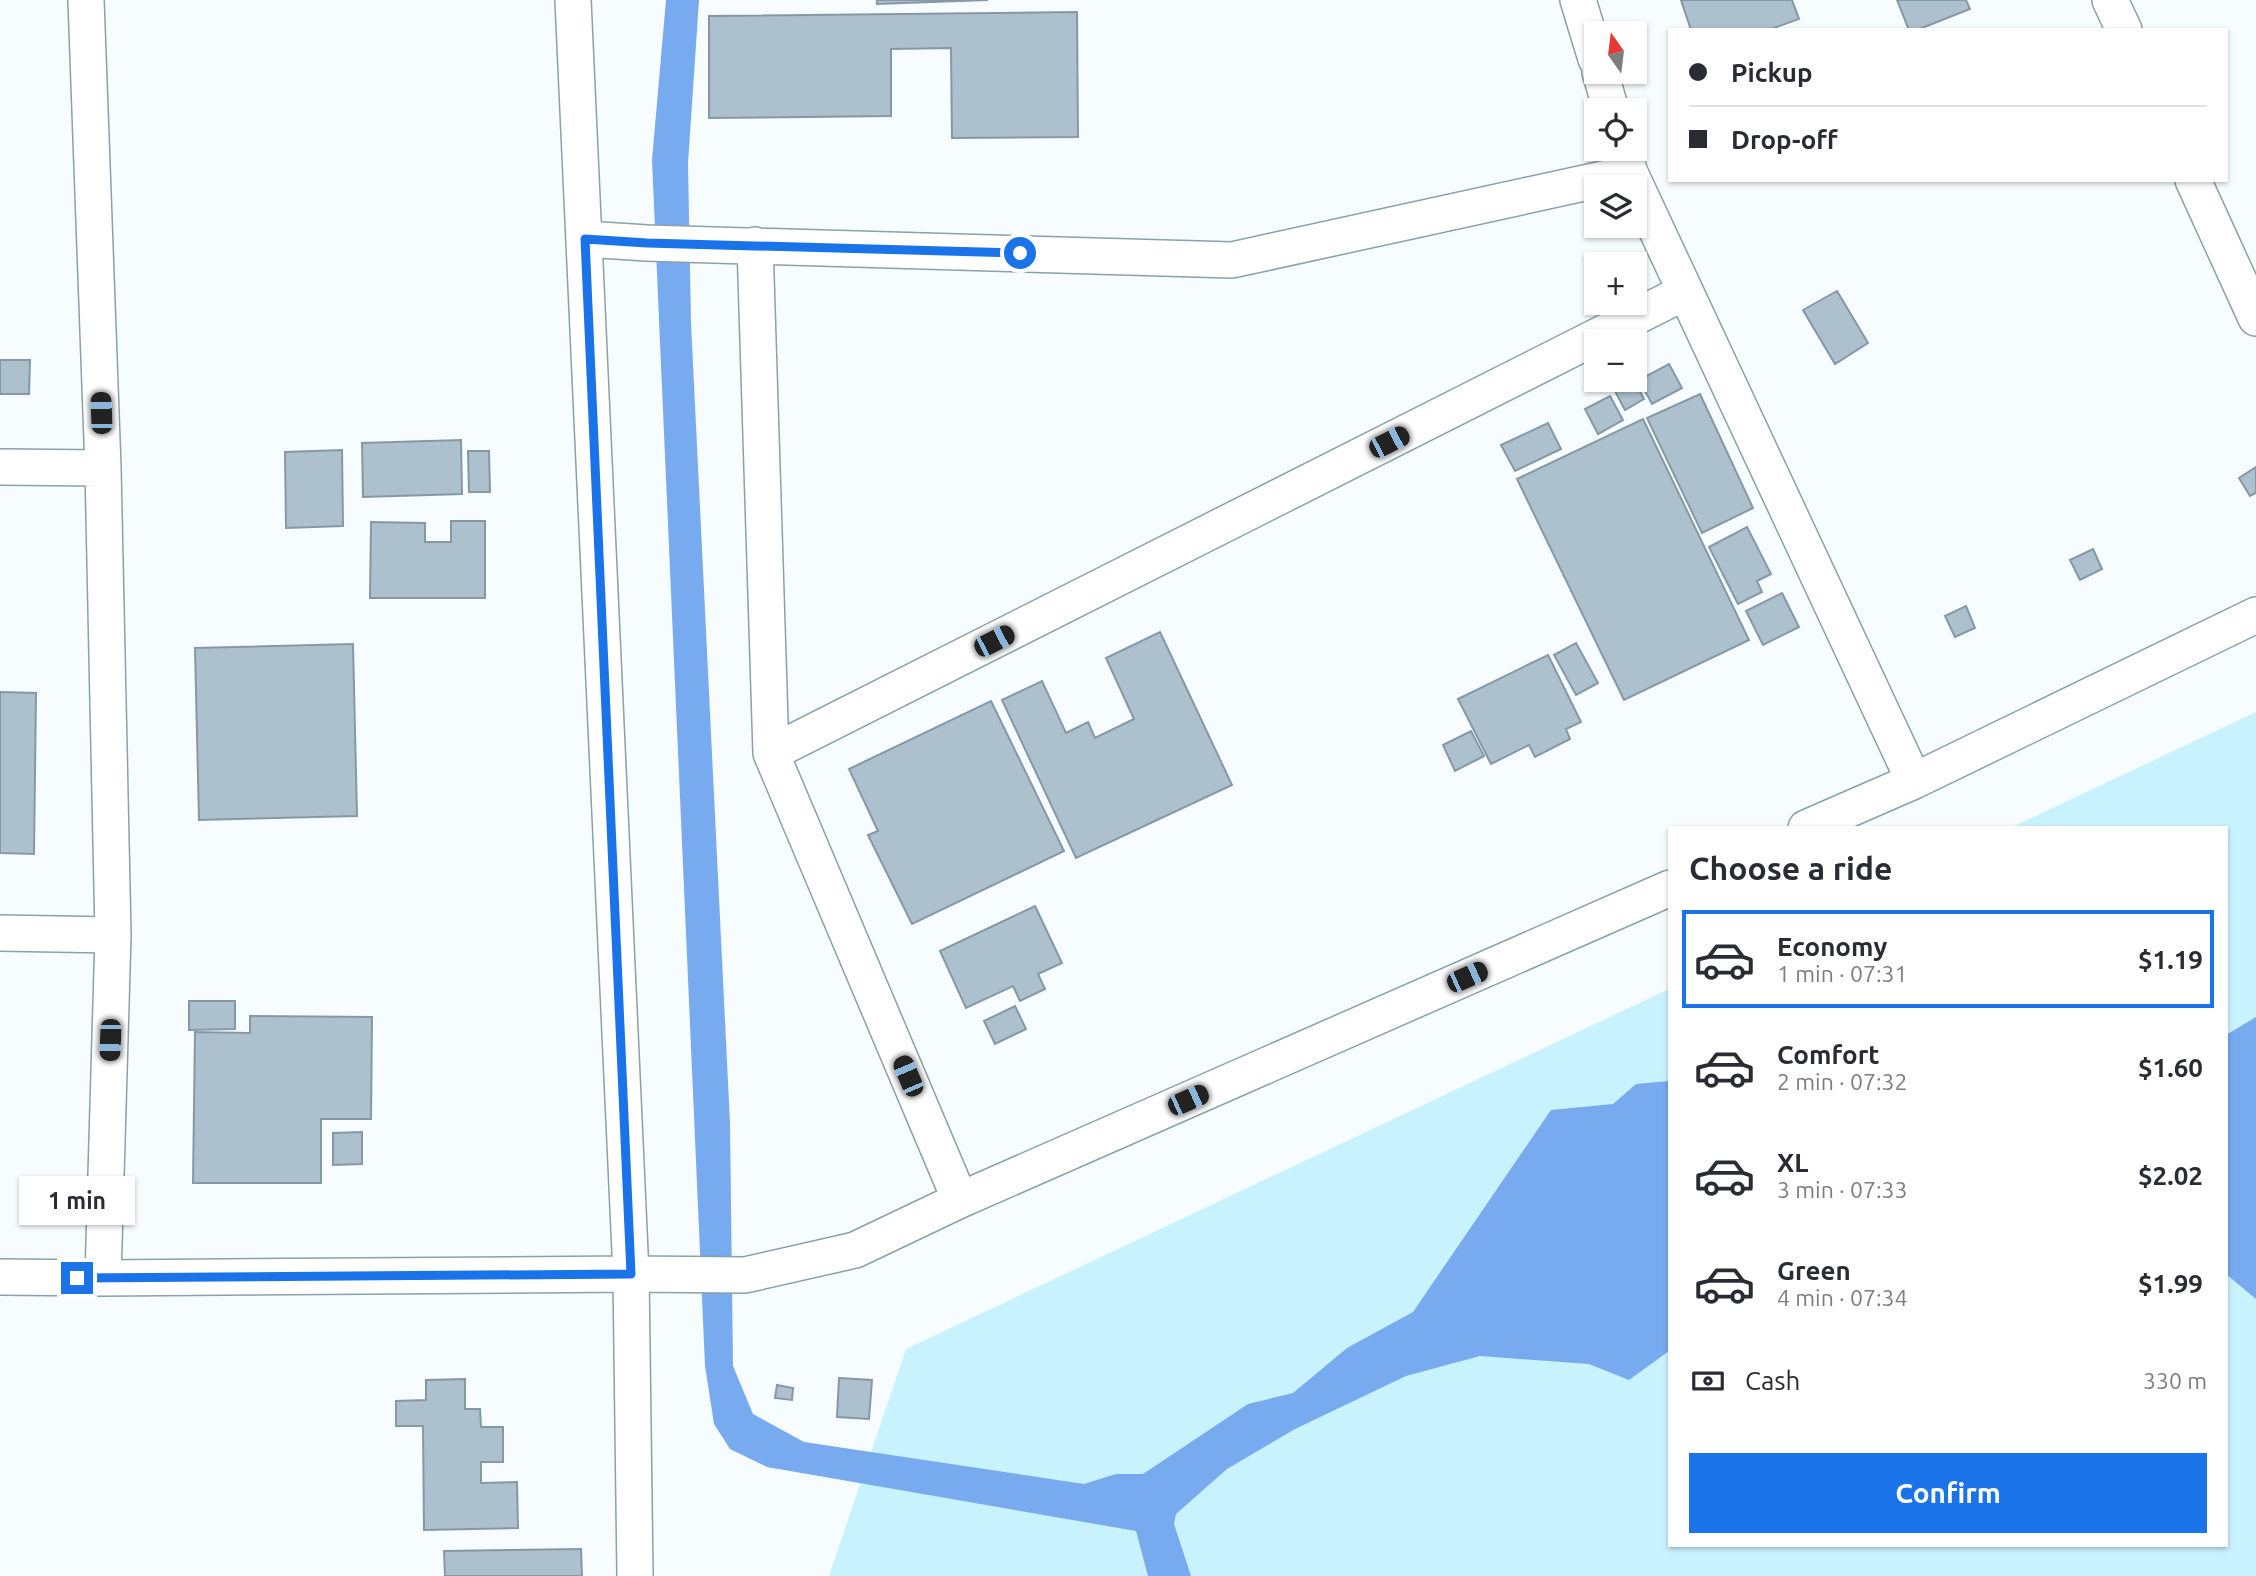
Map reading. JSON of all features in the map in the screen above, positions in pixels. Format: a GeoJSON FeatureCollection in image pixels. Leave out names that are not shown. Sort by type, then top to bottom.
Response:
{"type":"FeatureCollection","features":[{"type":"Feature","properties":{"kind":"street"},"geometry":{"type":"LineString","coordinates":[[86,0],[103,468],[113,935],[103,1278]]}},
{"type":"Feature","properties":{"kind":"street"},"geometry":{"type":"LineString","coordinates":[[573,0],[631,1274],[635,1576]]}},
{"type":"Feature","properties":{"kind":"street"},"geometry":{"type":"LineString","coordinates":[[1578,0],[1584,21]]}},
{"type":"Feature","properties":{"kind":"street"},"geometry":{"type":"LineString","coordinates":[[2110,0],[2123,28]]}},
{"type":"Feature","properties":{"kind":"street"},"geometry":{"type":"LineString","coordinates":[[585,239],[1232,260],[1626,161],[1914,780]]}},
{"type":"Feature","properties":{"kind":"street"},"geometry":{"type":"LineString","coordinates":[[2194,182],[2256,318]]}},
{"type":"Feature","properties":{"kind":"street"},"geometry":{"type":"LineString","coordinates":[[755,244],[771,753],[960,1200]]}},
{"type":"Feature","properties":{"kind":"street"},"geometry":{"type":"LineString","coordinates":[[771,753],[1685,292]]}},
{"type":"Feature","properties":{"kind":"street"},"geometry":{"type":"LineString","coordinates":[[0,467],[103,468]]}},
{"type":"Feature","properties":{"kind":"street"},"geometry":{"type":"LineString","coordinates":[[1810,826],[1914,780],[2256,615]]}},
{"type":"Feature","properties":{"kind":"street"},"geometry":{"type":"LineString","coordinates":[[0,1277],[745,1275],[855,1250],[960,1200],[1668,889]]}},
{"type":"Feature","properties":{"kind":"street"},"geometry":{"type":"LineString","coordinates":[[0,933],[113,935]]}},
{"type":"Feature","properties":{"kind":"shaded area"},"geometry":{"type":"Polygon","coordinates":[[[2256,712],[2256,1576],[829,1576],[906,1349],[1668,989],[1668,1547],[2228,1547],[2228,826],[2014,826],[2256,712]]]}},
{"type":"Feature","properties":{"kind":"water"},"geometry":{"type":"Polygon","coordinates":[[[666,0],[699,0],[688,163],[691,323],[730,1123],[733,1366],[753,1414],[804,1442],[1084,1484],[1116,1474],[1143,1474],[1248,1404],[1293,1393],[1347,1348],[1413,1312],[1551,1110],[1613,1104],[1636,1084],[1668,1081],[1668,1352],[1629,1380],[1589,1364],[1480,1356],[1406,1376],[1295,1429],[1227,1469],[1176,1514],[1174,1524],[1191,1576],[1148,1576],[1136,1531],[767,1467],[730,1449],[714,1424],[705,1366],[652,160],[666,0]]]}},
{"type":"Feature","properties":{"kind":"water"},"geometry":{"type":"Polygon","coordinates":[[[2256,1017],[2256,1299],[2228,1276],[2228,1034],[2256,1017]]]}},
{"type":"Feature","properties":{"kind":"building"},"geometry":{"type":"Polygon","coordinates":[[[877,0],[988,0],[877,4],[877,0]]]}},
{"type":"Feature","properties":{"kind":"building"},"geometry":{"type":"Polygon","coordinates":[[[1681,0],[1792,0],[1799,19],[1774,28],[1690,28],[1681,0]]]}},
{"type":"Feature","properties":{"kind":"building"},"geometry":{"type":"Polygon","coordinates":[[[1897,0],[1966,0],[1970,9],[1922,28],[1908,28],[1897,0]]]}},
{"type":"Feature","properties":{"kind":"building"},"geometry":{"type":"Polygon","coordinates":[[[1077,12],[1078,137],[952,138],[951,48],[891,49],[891,116],[709,118],[709,16],[1077,12]]]}},
{"type":"Feature","properties":{"kind":"building"},"geometry":{"type":"Polygon","coordinates":[[[1837,291],[1868,343],[1835,364],[1803,310],[1837,291]]]}},
{"type":"Feature","properties":{"kind":"building"},"geometry":{"type":"Polygon","coordinates":[[[0,360],[30,360],[29,394],[0,394],[0,360]]]}},
{"type":"Feature","properties":{"kind":"building"},"geometry":{"type":"Polygon","coordinates":[[[1669,364],[1682,388],[1652,404],[1646,392],[1647,376],[1669,364]]]}},
{"type":"Feature","properties":{"kind":"building"},"geometry":{"type":"Polygon","coordinates":[[[1616,392],[1640,392],[1644,399],[1625,410],[1616,392]]]}},
{"type":"Feature","properties":{"kind":"building"},"geometry":{"type":"Polygon","coordinates":[[[1700,394],[1753,508],[1702,533],[1647,418],[1700,394]]]}},
{"type":"Feature","properties":{"kind":"building"},"geometry":{"type":"Polygon","coordinates":[[[1610,396],[1623,420],[1598,434],[1585,409],[1610,396]]]}},
{"type":"Feature","properties":{"kind":"building"},"geometry":{"type":"Polygon","coordinates":[[[1643,419],[1749,640],[1624,700],[1517,479],[1643,419]]]}},
{"type":"Feature","properties":{"kind":"building"},"geometry":{"type":"Polygon","coordinates":[[[1548,423],[1561,449],[1515,471],[1501,445],[1548,423]]]}},
{"type":"Feature","properties":{"kind":"building"},"geometry":{"type":"Polygon","coordinates":[[[461,440],[462,494],[363,497],[362,443],[461,440]]]}},
{"type":"Feature","properties":{"kind":"building"},"geometry":{"type":"Polygon","coordinates":[[[342,450],[343,526],[286,528],[285,452],[342,450]]]}},
{"type":"Feature","properties":{"kind":"building"},"geometry":{"type":"Polygon","coordinates":[[[468,451],[489,451],[490,492],[469,492],[468,451]]]}},
{"type":"Feature","properties":{"kind":"building"},"geometry":{"type":"Polygon","coordinates":[[[2256,467],[2256,493],[2250,496],[2239,478],[2256,467]]]}},
{"type":"Feature","properties":{"kind":"building"},"geometry":{"type":"Polygon","coordinates":[[[451,521],[485,521],[485,598],[370,598],[371,522],[425,523],[425,542],[451,542],[451,521]]]}},
{"type":"Feature","properties":{"kind":"building"},"geometry":{"type":"Polygon","coordinates":[[[1747,527],[1771,574],[1757,581],[1762,592],[1738,604],[1709,547],[1747,527]]]}},
{"type":"Feature","properties":{"kind":"building"},"geometry":{"type":"Polygon","coordinates":[[[2093,549],[2102,569],[2080,580],[2070,560],[2093,549]]]}},
{"type":"Feature","properties":{"kind":"building"},"geometry":{"type":"Polygon","coordinates":[[[1782,593],[1799,627],[1763,645],[1746,611],[1782,593]]]}},
{"type":"Feature","properties":{"kind":"building"},"geometry":{"type":"Polygon","coordinates":[[[1966,606],[1975,628],[1955,637],[1945,616],[1966,606]]]}},
{"type":"Feature","properties":{"kind":"building"},"geometry":{"type":"Polygon","coordinates":[[[1160,632],[1232,785],[1076,858],[1002,700],[1042,681],[1066,733],[1088,722],[1095,738],[1134,719],[1106,658],[1160,632]]]}},
{"type":"Feature","properties":{"kind":"building"},"geometry":{"type":"Polygon","coordinates":[[[1576,643],[1598,683],[1576,695],[1554,655],[1576,643]]]}},
{"type":"Feature","properties":{"kind":"building"},"geometry":{"type":"Polygon","coordinates":[[[353,644],[357,816],[199,820],[195,648],[353,644]]]}},
{"type":"Feature","properties":{"kind":"building"},"geometry":{"type":"Polygon","coordinates":[[[1548,655],[1581,722],[1566,729],[1570,739],[1535,757],[1529,745],[1491,764],[1458,699],[1548,655]]]}},
{"type":"Feature","properties":{"kind":"building"},"geometry":{"type":"Polygon","coordinates":[[[0,692],[36,693],[34,854],[0,853],[0,692]]]}},
{"type":"Feature","properties":{"kind":"building"},"geometry":{"type":"Polygon","coordinates":[[[991,701],[1064,851],[912,924],[868,835],[878,831],[849,769],[991,701]]]}},
{"type":"Feature","properties":{"kind":"building"},"geometry":{"type":"Polygon","coordinates":[[[1471,731],[1484,756],[1455,771],[1443,745],[1471,731]]]}},
{"type":"Feature","properties":{"kind":"building"},"geometry":{"type":"Polygon","coordinates":[[[1035,906],[1062,963],[1038,974],[1045,989],[1020,1001],[1013,986],[966,1008],[940,951],[1035,906]]]}},
{"type":"Feature","properties":{"kind":"building"},"geometry":{"type":"Polygon","coordinates":[[[189,1001],[235,1001],[235,1029],[189,1030],[189,1001]]]}},
{"type":"Feature","properties":{"kind":"building"},"geometry":{"type":"Polygon","coordinates":[[[1015,1006],[1026,1029],[995,1044],[984,1021],[1015,1006]]]}},
{"type":"Feature","properties":{"kind":"building"},"geometry":{"type":"Polygon","coordinates":[[[250,1016],[372,1017],[371,1119],[321,1119],[321,1183],[193,1183],[195,1032],[250,1033],[250,1016]]]}},
{"type":"Feature","properties":{"kind":"building"},"geometry":{"type":"Polygon","coordinates":[[[362,1132],[362,1164],[333,1165],[333,1133],[362,1132]]]}},
{"type":"Feature","properties":{"kind":"building"},"geometry":{"type":"Polygon","coordinates":[[[839,1378],[872,1380],[869,1419],[837,1417],[839,1378]]]}},
{"type":"Feature","properties":{"kind":"building"},"geometry":{"type":"Polygon","coordinates":[[[465,1379],[465,1409],[480,1409],[481,1427],[503,1427],[503,1462],[481,1462],[481,1483],[517,1482],[518,1528],[424,1530],[423,1426],[396,1426],[396,1401],[426,1400],[426,1380],[465,1379]]]}},
{"type":"Feature","properties":{"kind":"building"},"geometry":{"type":"Polygon","coordinates":[[[777,1385],[793,1388],[792,1400],[775,1398],[777,1385]]]}},
{"type":"Feature","properties":{"kind":"building"},"geometry":{"type":"Polygon","coordinates":[[[581,1549],[582,1576],[445,1576],[444,1551],[581,1549]]]}},
{"type":"Feature","properties":{"kind":"route"},"geometry":{"type":"LineString","coordinates":[[77,1278],[631,1274],[585,239],[1020,253]]}}]}
